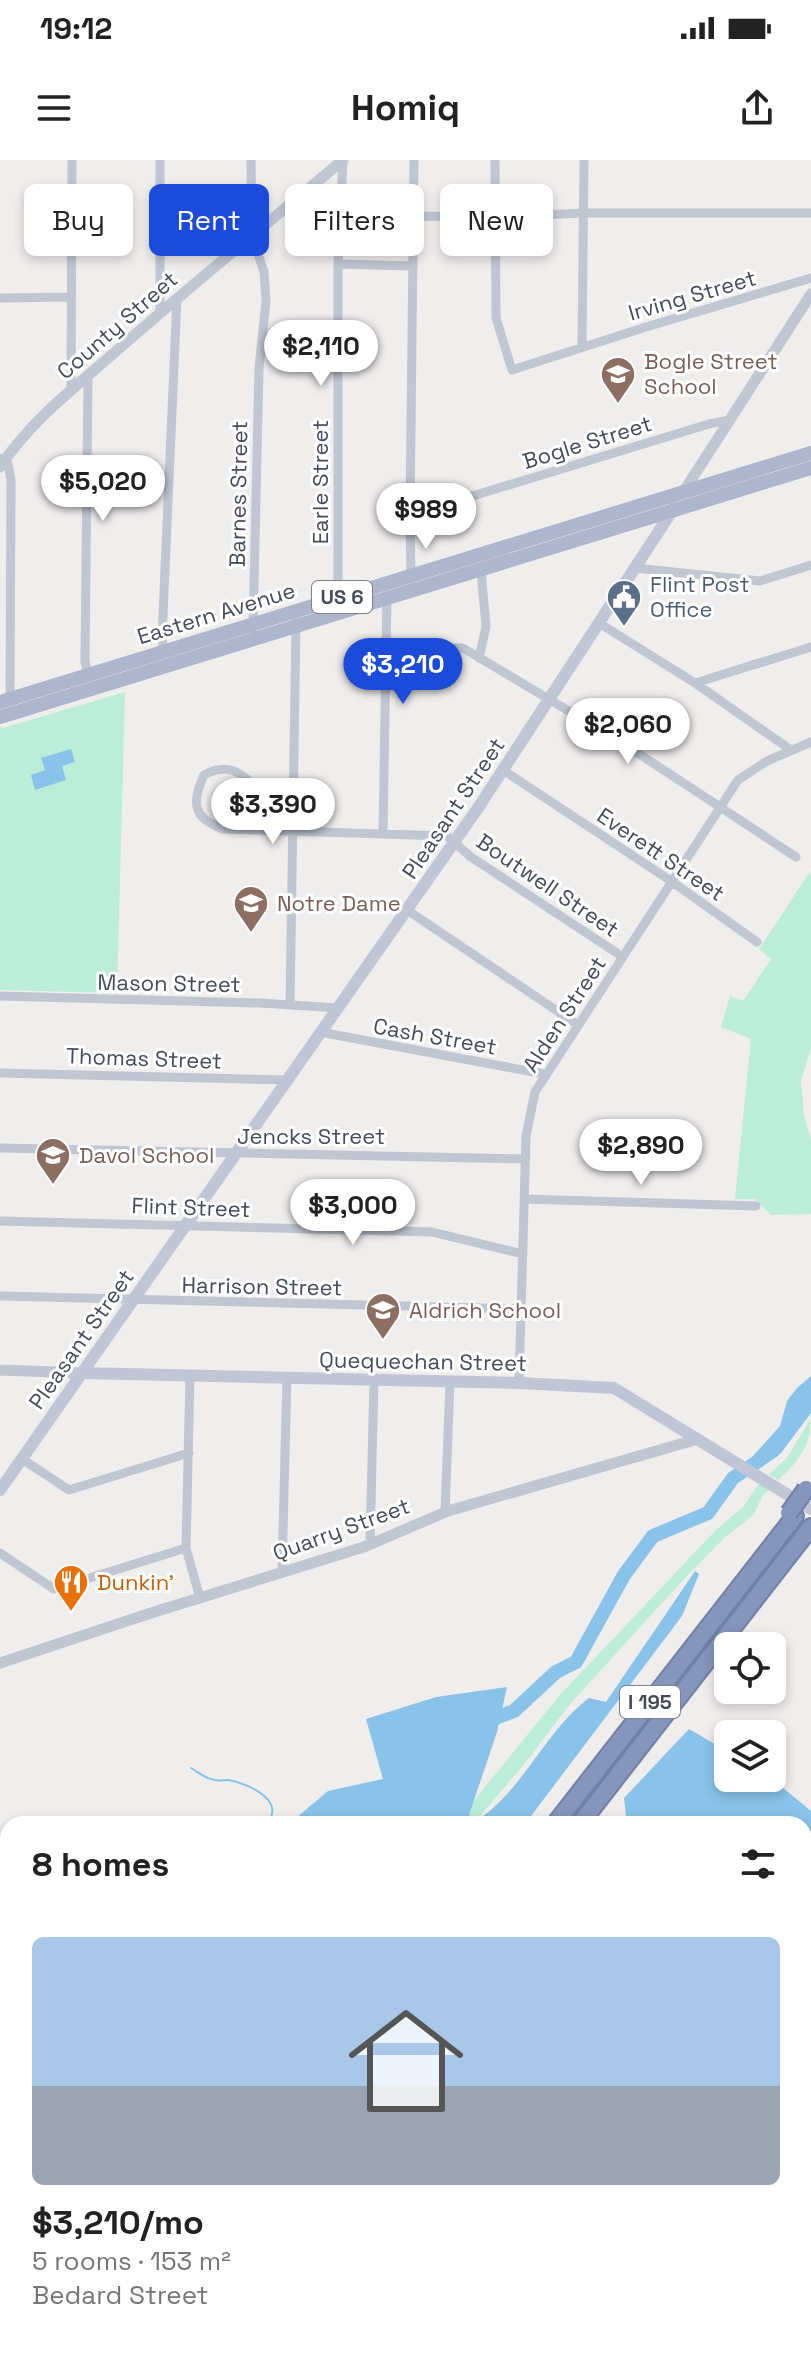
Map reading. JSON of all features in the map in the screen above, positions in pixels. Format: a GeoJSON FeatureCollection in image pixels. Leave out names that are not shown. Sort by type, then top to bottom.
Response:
{"type":"FeatureCollection","features":[{"type":"Feature","properties":{"kind":"highway","name":"I 195"},"geometry":{"type":"LineString","coordinates":[[561,1816],[746,1579],[809,1488]]}},
{"type":"Feature","properties":{"kind":"highway","name":"I 195"},"geometry":{"type":"LineString","coordinates":[[586,1816],[811,1527]]}},
{"type":"Feature","properties":{"kind":"main road","name":"Eastern Avenue"},"geometry":{"type":"LineString","coordinates":[[5,701],[253,625],[295,619],[340,606],[684,491],[811,453]]}},
{"type":"Feature","properties":{"kind":"main road","name":"Eastern Avenue"},"geometry":{"type":"LineString","coordinates":[[412,583],[481,570],[811,468]]}},
{"type":"Feature","properties":{"kind":"main road","name":"Pleasant Street"},"geometry":{"type":"LineString","coordinates":[[0,1490],[455,842],[684,491]]}},
{"type":"Feature","properties":{"kind":"main road","name":"Eastern Avenue"},"geometry":{"type":"LineString","coordinates":[[0,717],[253,640],[295,619]]}},
{"type":"Feature","properties":{"kind":"main road","name":"Quequechan Street"},"geometry":{"type":"LineString","coordinates":[[82,1373],[616,1388],[811,1509]]}},
{"type":"Feature","properties":{"kind":"street"},"geometry":{"type":"LineString","coordinates":[[71,391],[72,160]]}},
{"type":"Feature","properties":{"kind":"street"},"geometry":{"type":"LineString","coordinates":[[160,160],[160,313]]}},
{"type":"Feature","properties":{"kind":"street","name":"Barnes Street"},"geometry":{"type":"LineString","coordinates":[[251,160],[251,184]]}},
{"type":"Feature","properties":{"kind":"street","name":"County Street"},"geometry":{"type":"LineString","coordinates":[[269,222],[343,160]]}},
{"type":"Feature","properties":{"kind":"street","name":"Earle Street"},"geometry":{"type":"LineString","coordinates":[[340,606],[338,264],[343,160]]}},
{"type":"Feature","properties":{"kind":"street"},"geometry":{"type":"LineString","coordinates":[[414,160],[414,184]]}},
{"type":"Feature","properties":{"kind":"street"},"geometry":{"type":"LineString","coordinates":[[495,160],[495,184]]}},
{"type":"Feature","properties":{"kind":"street"},"geometry":{"type":"LineString","coordinates":[[582,347],[584,160]]}},
{"type":"Feature","properties":{"kind":"street"},"geometry":{"type":"LineString","coordinates":[[553,214],[811,213]]}},
{"type":"Feature","properties":{"kind":"street","name":"County Street"},"geometry":{"type":"LineString","coordinates":[[2,462],[26,433],[71,391],[228,256]]}},
{"type":"Feature","properties":{"kind":"street","name":"Barnes Street"},"geometry":{"type":"LineString","coordinates":[[253,640],[259,368],[266,301],[264,272],[259,256]]}},
{"type":"Feature","properties":{"kind":"street"},"geometry":{"type":"LineString","coordinates":[[412,583],[413,256]]}},
{"type":"Feature","properties":{"kind":"street","name":"Irving Street"},"geometry":{"type":"LineString","coordinates":[[496,256],[496,318],[512,370],[811,278]]}},
{"type":"Feature","properties":{"kind":"street"},"geometry":{"type":"LineString","coordinates":[[338,264],[413,266]]}},
{"type":"Feature","properties":{"kind":"street","name":"Pleasant Street"},"geometry":{"type":"LineString","coordinates":[[684,491],[811,294]]}},
{"type":"Feature","properties":{"kind":"street"},"geometry":{"type":"LineString","coordinates":[[0,298],[70,297]]}},
{"type":"Feature","properties":{"kind":"street"},"geometry":{"type":"LineString","coordinates":[[164,652],[162,638],[177,298]]}},
{"type":"Feature","properties":{"kind":"street"},"geometry":{"type":"LineString","coordinates":[[88,376],[85,661],[88,675]]}},
{"type":"Feature","properties":{"kind":"street","name":"Bogle Street"},"geometry":{"type":"LineString","coordinates":[[410,515],[730,420]]}},
{"type":"Feature","properties":{"kind":"street"},"geometry":{"type":"LineString","coordinates":[[2,462],[11,480],[5,701]]}},
{"type":"Feature","properties":{"kind":"street"},"geometry":{"type":"LineString","coordinates":[[635,568],[760,581],[811,565]]}},
{"type":"Feature","properties":{"kind":"street"},"geometry":{"type":"LineString","coordinates":[[479,658],[486,627],[481,570]]}},
{"type":"Feature","properties":{"kind":"street"},"geometry":{"type":"LineString","coordinates":[[383,832],[386,591]]}},
{"type":"Feature","properties":{"kind":"street"},"geometry":{"type":"LineString","coordinates":[[290,1005],[295,619]]}},
{"type":"Feature","properties":{"kind":"street"},"geometry":{"type":"LineString","coordinates":[[599,623],[695,683],[791,750]]}},
{"type":"Feature","properties":{"kind":"street"},"geometry":{"type":"LineString","coordinates":[[387,647],[463,648],[624,744],[796,857]]}},
{"type":"Feature","properties":{"kind":"street"},"geometry":{"type":"LineString","coordinates":[[695,683],[811,647]]}},
{"type":"Feature","properties":{"kind":"street","name":"Alden Street"},"geometry":{"type":"LineString","coordinates":[[519,1383],[529,1109],[544,1074],[742,777],[767,761],[811,742]]}},
{"type":"Feature","properties":{"kind":"street"},"geometry":{"type":"LineString","coordinates":[[253,829],[249,781],[241,773],[228,768],[204,775],[196,791],[197,809],[209,824],[223,829],[383,832],[447,836],[455,842]]}},
{"type":"Feature","properties":{"kind":"street","name":"Everett Street"},"geometry":{"type":"LineString","coordinates":[[503,770],[757,942]]}},
{"type":"Feature","properties":{"kind":"street","name":"Boutwell Street"},"geometry":{"type":"LineString","coordinates":[[455,842],[471,857],[623,957]]}},
{"type":"Feature","properties":{"kind":"street"},"geometry":{"type":"LineString","coordinates":[[407,910],[578,1025]]}},
{"type":"Feature","properties":{"kind":"street","name":"Mason Street"},"geometry":{"type":"LineString","coordinates":[[0,996],[338,1008]]}},
{"type":"Feature","properties":{"kind":"street","name":"Cash Street"},"geometry":{"type":"LineString","coordinates":[[320,1032],[544,1074]]}},
{"type":"Feature","properties":{"kind":"street","name":"Thomas Street"},"geometry":{"type":"LineString","coordinates":[[0,1073],[287,1080]]}},
{"type":"Feature","properties":{"kind":"street","name":"Jencks Street"},"geometry":{"type":"LineString","coordinates":[[0,1148],[526,1159]]}},
{"type":"Feature","properties":{"kind":"street"},"geometry":{"type":"LineString","coordinates":[[525,1199],[756,1206]]}},
{"type":"Feature","properties":{"kind":"street","name":"Flint Street"},"geometry":{"type":"LineString","coordinates":[[0,1221],[432,1232],[523,1254]]}},
{"type":"Feature","properties":{"kind":"street","name":"Harrison Street"},"geometry":{"type":"LineString","coordinates":[[0,1296],[523,1309]]}},
{"type":"Feature","properties":{"kind":"street","name":"Quequechan Street"},"geometry":{"type":"LineString","coordinates":[[0,1370],[82,1373]]}},
{"type":"Feature","properties":{"kind":"street"},"geometry":{"type":"LineString","coordinates":[[190,1375],[186,1548],[200,1598]]}},
{"type":"Feature","properties":{"kind":"street"},"geometry":{"type":"LineString","coordinates":[[282,1572],[287,1377]]}},
{"type":"Feature","properties":{"kind":"street"},"geometry":{"type":"LineString","coordinates":[[370,1544],[374,1380]]}},
{"type":"Feature","properties":{"kind":"street"},"geometry":{"type":"LineString","coordinates":[[445,1512],[450,1382]]}},
{"type":"Feature","properties":{"kind":"street","name":"Quarry Street"},"geometry":{"type":"LineString","coordinates":[[0,1663],[370,1544],[445,1512],[698,1439]]}},
{"type":"Feature","properties":{"kind":"street"},"geometry":{"type":"LineString","coordinates":[[22,1459],[69,1490],[189,1453]]}},
{"type":"Feature","properties":{"kind":"street"},"geometry":{"type":"LineString","coordinates":[[0,1553],[54,1589],[186,1548]]}},
{"type":"Feature","properties":{"kind":"green space"},"geometry":{"type":"Polygon","coordinates":[[[125,692],[117,993],[0,990],[0,726],[3,728],[125,692]]]}},
{"type":"Feature","properties":{"kind":"green space"},"geometry":{"type":"Polygon","coordinates":[[[811,870],[811,1048],[801,1081],[804,1116],[811,1140],[811,1214],[771,1215],[754,1199],[735,1199],[751,1039],[721,1027],[730,996],[743,1001],[771,959],[759,949],[811,870]]]}},
{"type":"Feature","properties":{"kind":"green space"},"geometry":{"type":"Polygon","coordinates":[[[811,1418],[809,1437],[802,1453],[778,1480],[769,1474],[787,1458],[811,1418]]]}},
{"type":"Feature","properties":{"kind":"green space"},"geometry":{"type":"Polygon","coordinates":[[[759,1483],[769,1490],[753,1515],[725,1537],[683,1580],[570,1704],[480,1816],[462,1816],[559,1696],[715,1531],[743,1507],[759,1483]]]}},
{"type":"Feature","properties":{"kind":"water"},"geometry":{"type":"Polygon","coordinates":[[[71,749],[75,762],[62,766],[66,780],[35,790],[31,775],[45,770],[41,758],[71,749]]]}},
{"type":"Feature","properties":{"kind":"water"},"geometry":{"type":"Polygon","coordinates":[[[811,1376],[811,1413],[781,1453],[763,1464],[753,1456],[780,1426],[787,1401],[811,1376]]]}},
{"type":"Feature","properties":{"kind":"water"},"geometry":{"type":"Polygon","coordinates":[[[695,1571],[699,1574],[682,1616],[531,1816],[483,1816],[508,1793],[573,1712],[589,1698],[606,1702],[695,1571]]]}},
{"type":"Feature","properties":{"kind":"water"},"geometry":{"type":"Polygon","coordinates":[[[507,1687],[497,1732],[469,1815],[298,1816],[328,1791],[383,1779],[366,1719],[436,1697],[507,1687]]]}},
{"type":"Feature","properties":{"kind":"water"},"geometry":{"type":"Polygon","coordinates":[[[689,1729],[714,1744],[714,1792],[786,1790],[811,1811],[811,1816],[626,1816],[624,1798],[689,1729]]]}},
{"type":"Feature","properties":{"kind":"waterway"},"geometry":{"type":"LineString","coordinates":[[484,1722],[514,1711],[556,1672],[576,1662],[624,1575],[653,1536],[708,1513],[733,1478],[773,1451]]}},
{"type":"Feature","properties":{"kind":"waterway"},"geometry":{"type":"LineString","coordinates":[[191,1768],[208,1778],[228,1780],[254,1789],[269,1801],[271,1816]]}},
{"type":"Feature","properties":{"kind":"place","name":"Bogle Street School"},"geometry":{"type":"Point","coordinates":[618,405]}},
{"type":"Feature","properties":{"kind":"place","name":"Flint Post Office"},"geometry":{"type":"Point","coordinates":[624,628]}},
{"type":"Feature","properties":{"kind":"place","name":"Notre Dame"},"geometry":{"type":"Point","coordinates":[251,934]}},
{"type":"Feature","properties":{"kind":"place","name":"Davol School"},"geometry":{"type":"Point","coordinates":[53,1186]}},
{"type":"Feature","properties":{"kind":"place","name":"Aldrich School"},"geometry":{"type":"Point","coordinates":[383,1341]}},
{"type":"Feature","properties":{"kind":"place","name":"Dunkin'"},"geometry":{"type":"Point","coordinates":[71,1613]}}]}
